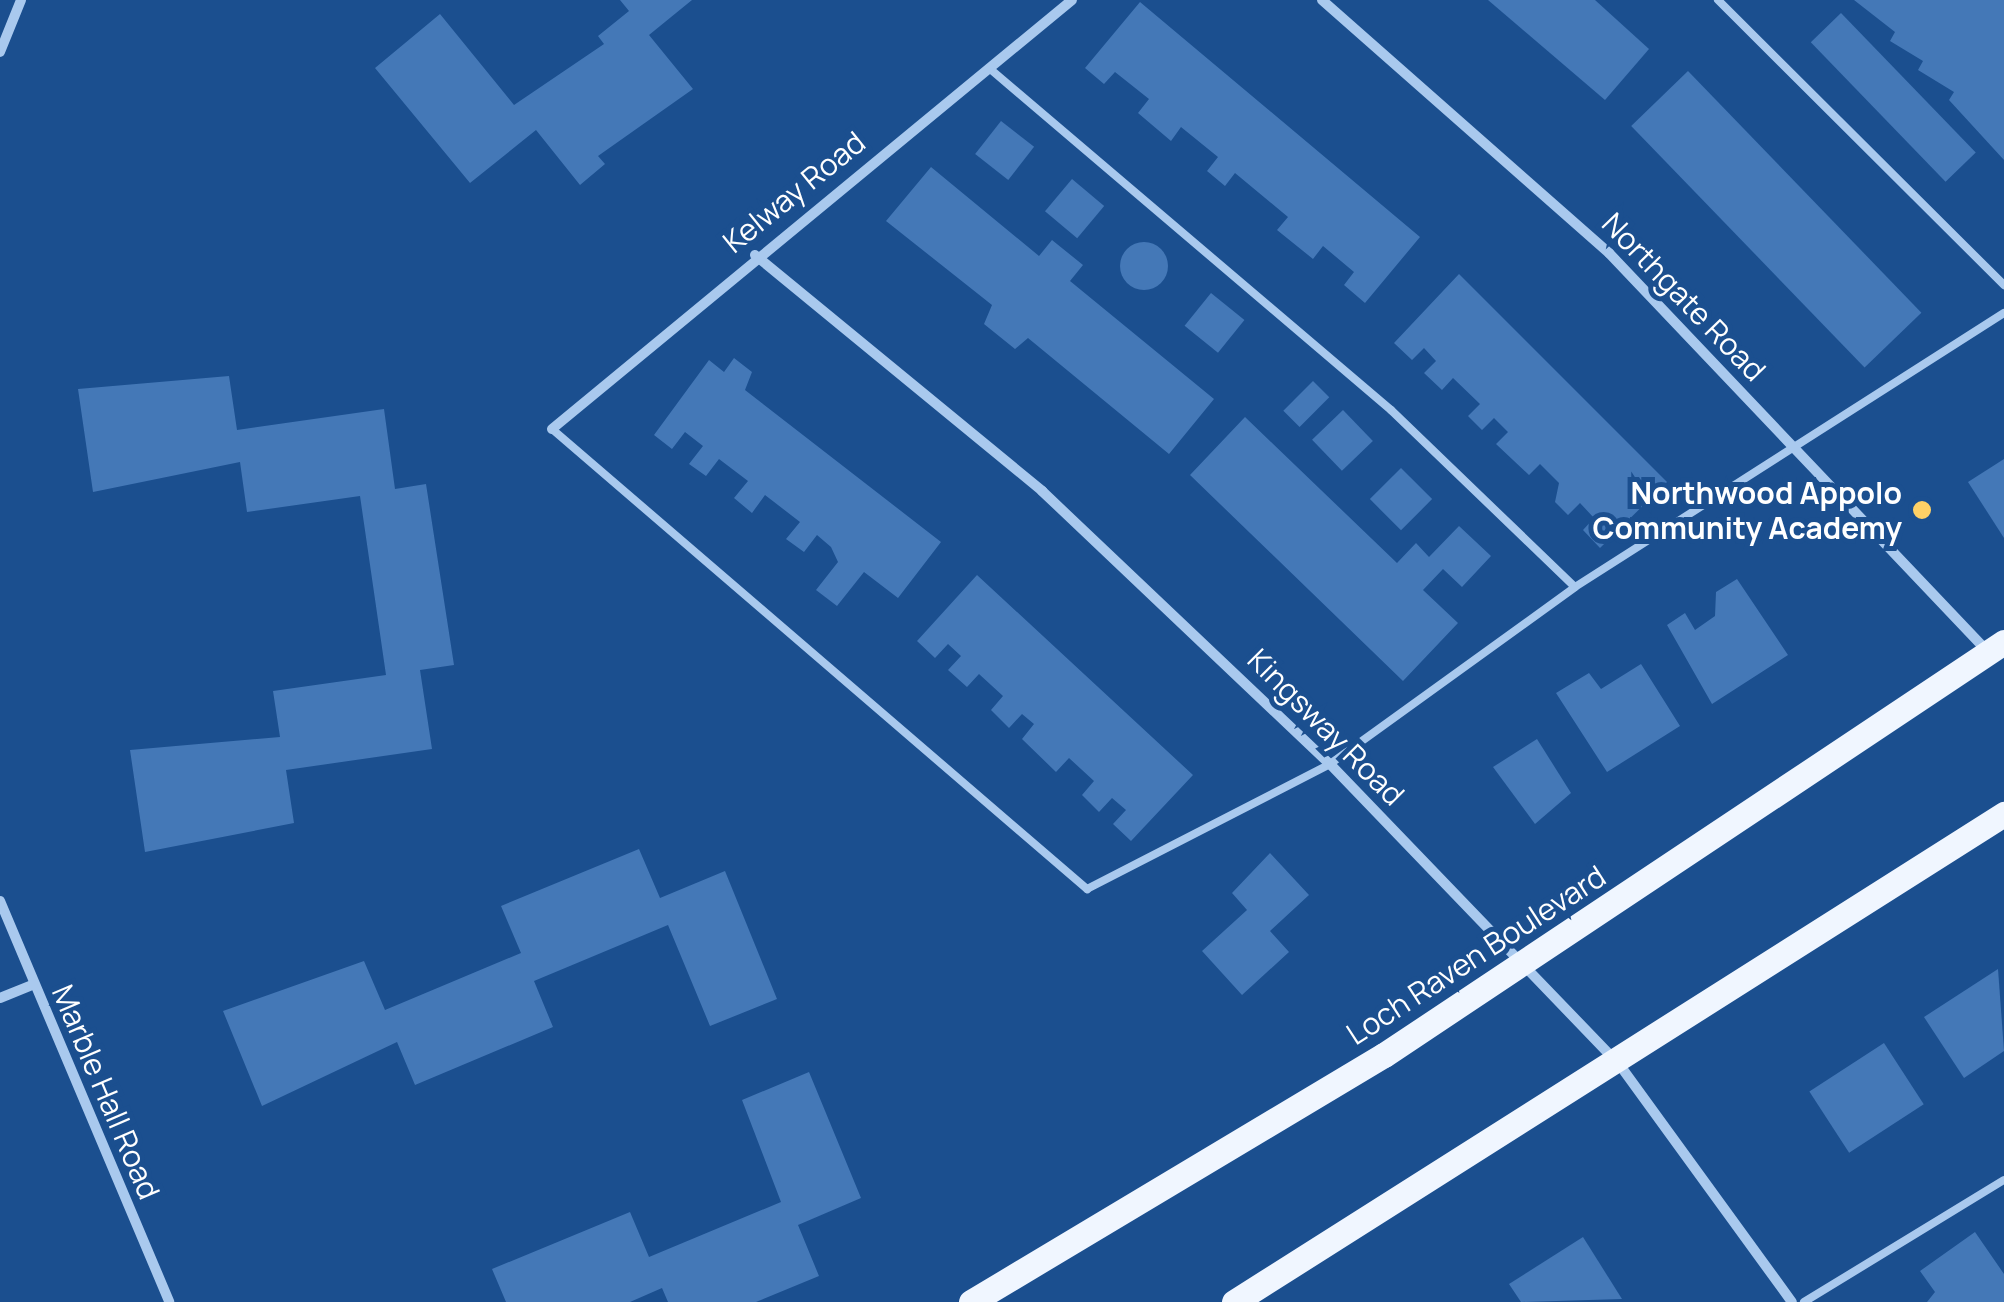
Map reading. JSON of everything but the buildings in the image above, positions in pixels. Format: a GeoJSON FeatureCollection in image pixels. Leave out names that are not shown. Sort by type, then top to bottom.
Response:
{"type":"FeatureCollection","features":[{"type":"Feature","properties":{"kind":"main road","name":"Loch Raven Boulevard"},"geometry":{"type":"LineString","coordinates":[[971,1302],[1171,1190],[1527,964],[1996,647]]}},
{"type":"Feature","properties":{"kind":"main road"},"geometry":{"type":"LineString","coordinates":[[1234,1302],[1619,1064],[2004,814]]}},
{"type":"Feature","properties":{"kind":"street"},"geometry":{"type":"LineString","coordinates":[[0,52],[21,0]]}},
{"type":"Feature","properties":{"kind":"street","name":"Kelway Road"},"geometry":{"type":"LineString","coordinates":[[552,429],[755,255],[1072,0]]}},
{"type":"Feature","properties":{"kind":"street","name":"Northgate Road"},"geometry":{"type":"LineString","coordinates":[[1322,0],[1513,160],[1996,647]]}},
{"type":"Feature","properties":{"kind":"street","name":"Kingsway Road"},"geometry":{"type":"LineString","coordinates":[[755,255],[1042,490],[1330,764],[1527,964],[1619,1064],[1792,1302]]}},
{"type":"Feature","properties":{"kind":"street","name":"Marble Hall Road"},"geometry":{"type":"LineString","coordinates":[[0,900],[169,1302]]}},
{"type":"Feature","properties":{"kind":"street"},"geometry":{"type":"LineString","coordinates":[[0,998],[33,985]]}},
{"type":"Feature","properties":{"kind":"lane"},"geometry":{"type":"LineString","coordinates":[[1718,0],[2004,284]]}},
{"type":"Feature","properties":{"kind":"lane"},"geometry":{"type":"LineString","coordinates":[[989,68],[1391,410],[1575,587]]}},
{"type":"Feature","properties":{"kind":"lane"},"geometry":{"type":"LineString","coordinates":[[552,429],[1086,889],[1330,764],[1575,587],[1798,450],[2004,313]]}},
{"type":"Feature","properties":{"kind":"lane"},"geometry":{"type":"LineString","coordinates":[[1804,1302],[2004,1180]]}},
{"type":"Feature","properties":{"kind":"place","name":"Northwood Appolo Community Academy"},"geometry":{"type":"Point","coordinates":[1922,510]}}]}
